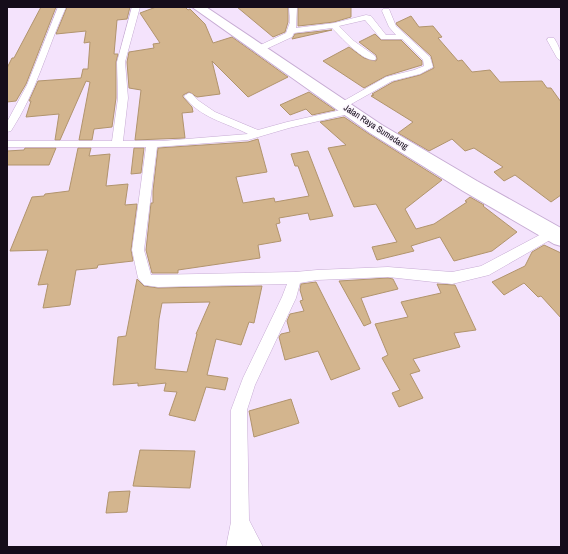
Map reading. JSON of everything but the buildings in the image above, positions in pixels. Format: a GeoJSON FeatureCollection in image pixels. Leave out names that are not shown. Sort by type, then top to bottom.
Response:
{"type":"FeatureCollection","features":[{"type":"Feature","properties":{"kind":"highway","name":"Jalan Raya Sumedang"},"geometry":{"type":"LineString","coordinates":[[198,7],[376,129],[470,186],[557,235]]}},
{"type":"Feature","properties":{"kind":"street"},"geometry":{"type":"LineString","coordinates":[[7,129],[26,100],[62,7]]}},
{"type":"Feature","properties":{"kind":"street"},"geometry":{"type":"LineString","coordinates":[[117,144],[123,98],[121,62],[136,7]]}},
{"type":"Feature","properties":{"kind":"street"},"geometry":{"type":"LineString","coordinates":[[293,7],[293,31]]}},
{"type":"Feature","properties":{"kind":"street"},"geometry":{"type":"LineString","coordinates":[[7,144],[152,144],[248,137],[287,124],[346,108],[389,79],[417,72],[429,67],[427,60],[393,27],[386,11]]}},
{"type":"Feature","properties":{"kind":"street"},"geometry":{"type":"LineString","coordinates":[[259,49],[289,35],[293,31],[334,25],[367,17],[384,37],[404,37]]}},
{"type":"Feature","properties":{"kind":"street"},"geometry":{"type":"LineString","coordinates":[[334,25],[351,43],[372,58]]}},
{"type":"Feature","properties":{"kind":"street"},"geometry":{"type":"LineString","coordinates":[[551,40],[561,58]]}},
{"type":"Feature","properties":{"kind":"street"},"geometry":{"type":"LineString","coordinates":[[189,96],[209,113],[243,126],[257,134]]}},
{"type":"Feature","properties":{"kind":"street"},"geometry":{"type":"LineString","coordinates":[[152,144],[138,250],[145,278],[149,281],[295,278],[317,275],[388,272],[452,278],[484,271],[557,235]]}},
{"type":"Feature","properties":{"kind":"street"},"geometry":{"type":"LineString","coordinates":[[235,547],[240,522],[239,410],[248,383],[289,298],[295,278]]}},
{"type":"Feature","properties":{"kind":"street"},"geometry":{"type":"LineString","coordinates":[[240,522],[254,547]]}}]}
